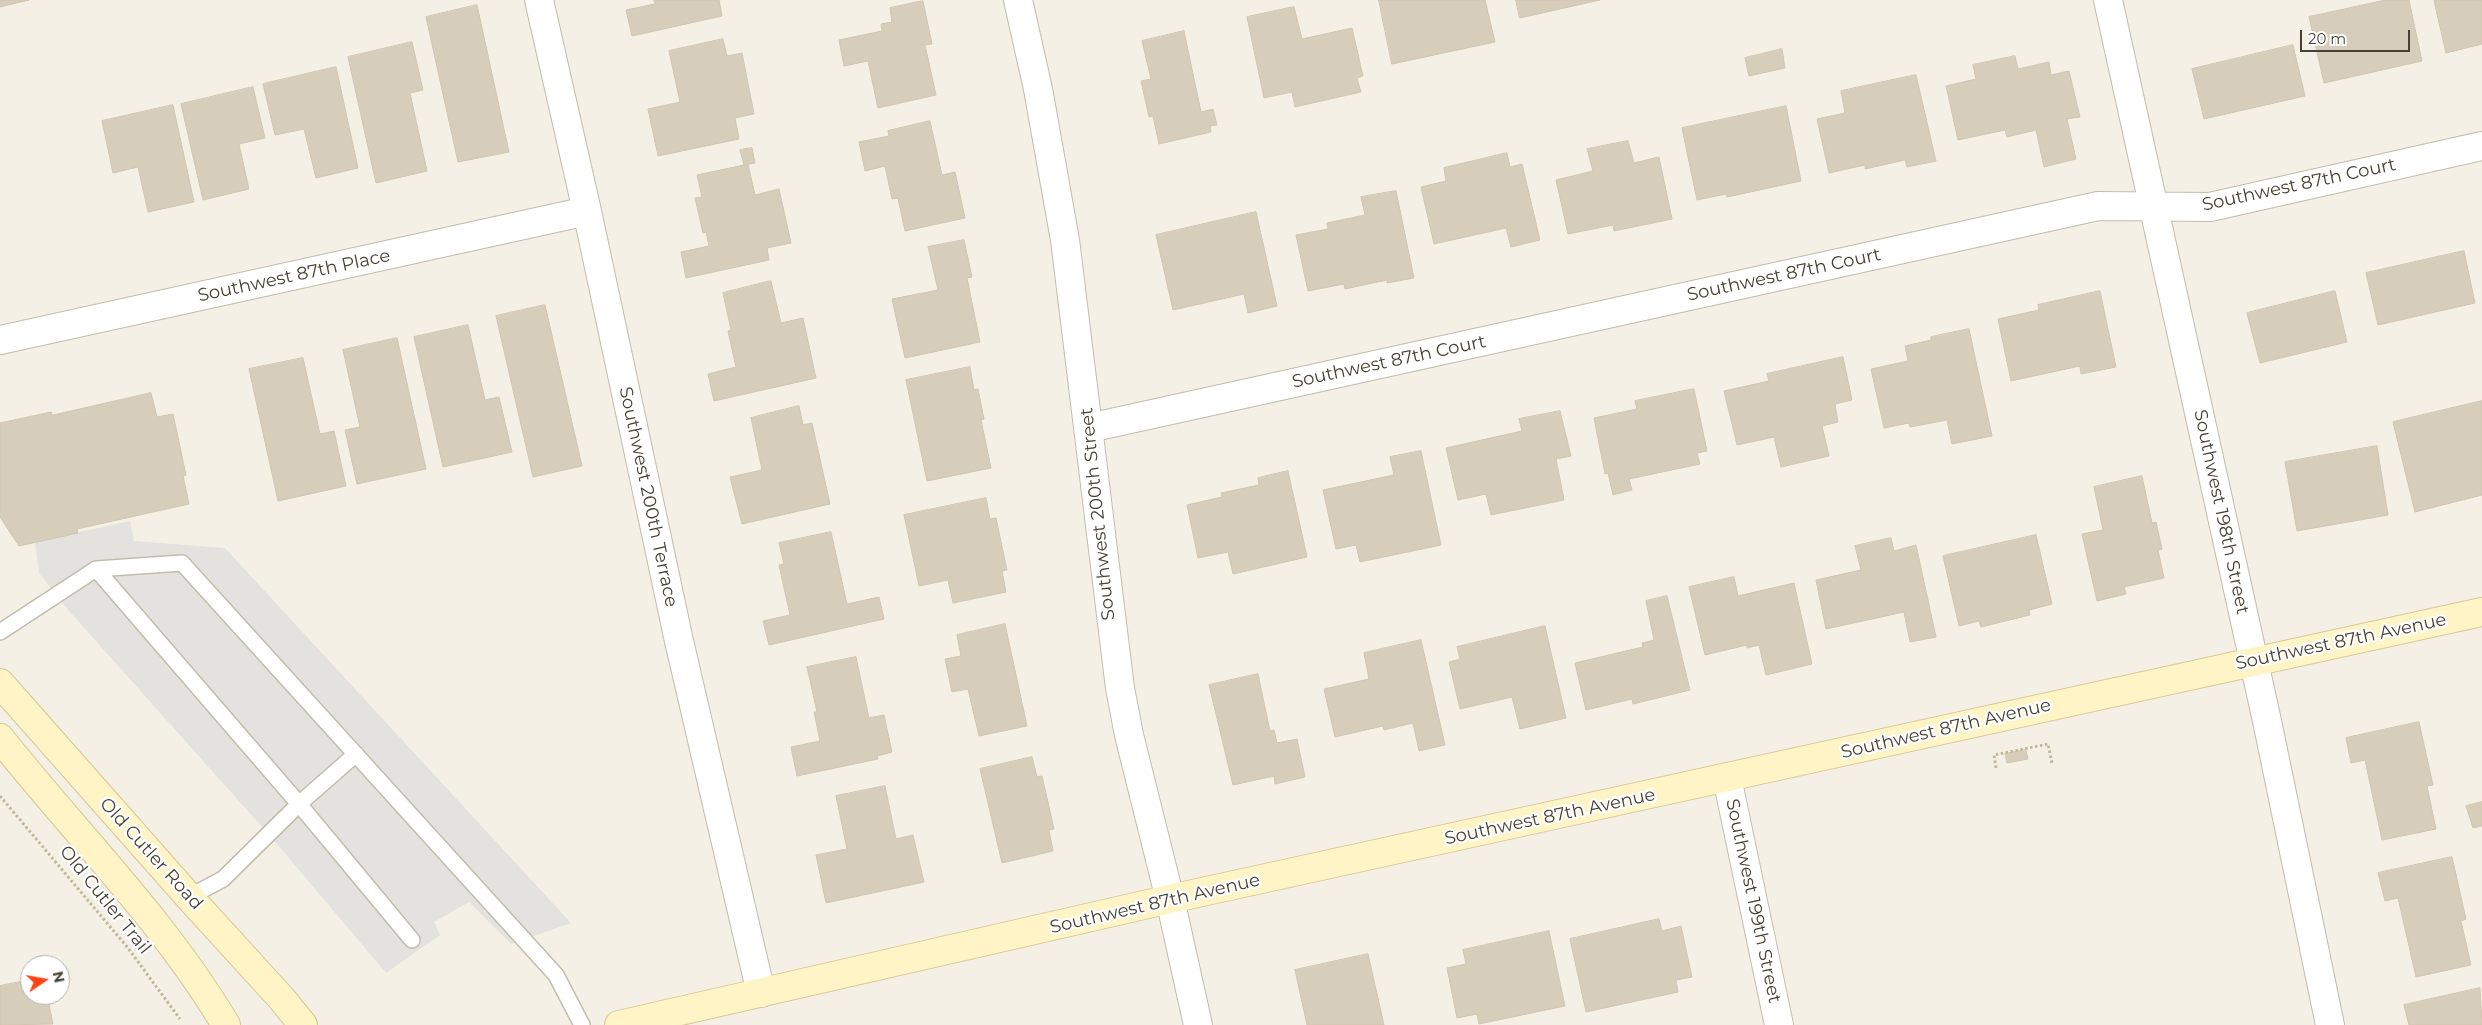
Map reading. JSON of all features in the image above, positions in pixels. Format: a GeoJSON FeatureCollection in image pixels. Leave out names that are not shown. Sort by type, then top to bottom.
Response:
{"type":"FeatureCollection","features":[{"type":"Feature","properties":{"kind":"street","name":"Southwest 200th Terrace"},"geometry":{"type":"LineString","coordinates":[[539,0],[587,211],[679,641],[761,993]]}},
{"type":"Feature","properties":{"kind":"street","name":"Southwest 200th Street"},"geometry":{"type":"LineString","coordinates":[[1018,0],[1054,173],[1067,258],[1089,428],[1105,582],[1120,688],[1133,754],[1170,899],[1198,1025]]}},
{"type":"Feature","properties":{"kind":"street","name":"Southwest 198th Street"},"geometry":{"type":"LineString","coordinates":[[2108,0],[2253,661],[2330,1025]]}},
{"type":"Feature","properties":{"kind":"street","name":"Southwest 87th Court"},"geometry":{"type":"LineString","coordinates":[[1089,428],[2098,206],[2210,206],[2482,146]]}},
{"type":"Feature","properties":{"kind":"street","name":"Southwest 87th Place"},"geometry":{"type":"LineString","coordinates":[[0,340],[587,211]]}},
{"type":"Feature","properties":{"kind":"street","name":"Southwest 87th Avenue"},"geometry":{"type":"LineString","coordinates":[[619,1025],[1170,899],[2482,612]]}},
{"type":"Feature","properties":{"kind":"street","name":"Old Cutler Road"},"geometry":{"type":"LineString","coordinates":[[0,683],[188,898],[254,966],[303,1025]]}},
{"type":"Feature","properties":{"kind":"street"},"geometry":{"type":"LineString","coordinates":[[0,738],[128,888],[184,959],[226,1025]]}},
{"type":"Feature","properties":{"kind":"street","name":"Southwest 199th Street"},"geometry":{"type":"LineString","coordinates":[[1727,778],[1779,1025]]}},
{"type":"Feature","properties":{"kind":"street"},"geometry":{"type":"LineString","coordinates":[[128,888],[170,898],[188,898]]}},
{"type":"Feature","properties":{"kind":"lane"},"geometry":{"type":"LineString","coordinates":[[0,632],[96,569],[182,563],[556,975],[582,1025]]}},
{"type":"Feature","properties":{"kind":"lane"},"geometry":{"type":"LineString","coordinates":[[96,569],[299,804],[412,940]]}},
{"type":"Feature","properties":{"kind":"lane"},"geometry":{"type":"LineString","coordinates":[[188,898],[223,879],[299,804],[356,754]]}},
{"type":"Feature","properties":{"kind":"path"},"geometry":{"type":"LineString","coordinates":[[1996,768],[1994,755],[2048,744],[2052,762]]}},
{"type":"Feature","properties":{"kind":"path","name":"Old Cutler Trail"},"geometry":{"type":"LineString","coordinates":[[0,796],[128,948],[184,1025]]}},
{"type":"Feature","properties":{"kind":"shaded area"},"geometry":{"type":"Polygon","coordinates":[[[130,521],[134,541],[225,548],[571,923],[511,944],[469,902],[434,922],[440,935],[386,973],[272,838],[69,611],[39,573],[35,542],[130,521]]]}},
{"type":"Feature","properties":{"kind":"building"},"geometry":{"type":"Polygon","coordinates":[[[0,0],[29,0],[0,7],[0,0]]]}},
{"type":"Feature","properties":{"kind":"building"},"geometry":{"type":"Polygon","coordinates":[[[654,0],[719,0],[722,16],[632,36],[626,10],[655,4],[654,0]]]}},
{"type":"Feature","properties":{"kind":"building"},"geometry":{"type":"Polygon","coordinates":[[[1379,0],[1485,0],[1495,42],[1392,64],[1379,0]]]}},
{"type":"Feature","properties":{"kind":"building"},"geometry":{"type":"Polygon","coordinates":[[[1516,0],[1600,0],[1520,18],[1516,0]]]}},
{"type":"Feature","properties":{"kind":"building"},"geometry":{"type":"Polygon","coordinates":[[[2386,0],[2409,0],[2422,61],[2324,83],[2309,17],[2386,0]]]}},
{"type":"Feature","properties":{"kind":"building"},"geometry":{"type":"Polygon","coordinates":[[[2482,0],[2482,44],[2446,53],[2434,1],[2482,0]]]}},
{"type":"Feature","properties":{"kind":"building"},"geometry":{"type":"Polygon","coordinates":[[[923,1],[932,44],[925,45],[936,95],[878,108],[868,61],[844,66],[839,40],[882,31],[881,24],[892,22],[890,8],[923,1]]]}},
{"type":"Feature","properties":{"kind":"building"},"geometry":{"type":"Polygon","coordinates":[[[477,5],[509,152],[458,162],[426,17],[477,5]]]}},
{"type":"Feature","properties":{"kind":"building"},"geometry":{"type":"Polygon","coordinates":[[[1294,7],[1302,39],[1352,28],[1363,76],[1357,78],[1361,92],[1295,107],[1292,92],[1264,98],[1247,17],[1294,7]]]}},
{"type":"Feature","properties":{"kind":"building"},"geometry":{"type":"Polygon","coordinates":[[[1184,31],[1201,112],[1213,109],[1217,125],[1210,126],[1211,132],[1159,144],[1153,116],[1149,117],[1141,81],[1151,79],[1142,41],[1184,31]]]}},
{"type":"Feature","properties":{"kind":"building"},"geometry":{"type":"Polygon","coordinates":[[[723,39],[727,56],[742,53],[754,114],[735,118],[739,139],[658,156],[648,109],[680,102],[669,51],[723,39]]]}},
{"type":"Feature","properties":{"kind":"building"},"geometry":{"type":"Polygon","coordinates":[[[412,42],[423,90],[410,93],[427,171],[376,183],[348,57],[412,42]]]}},
{"type":"Feature","properties":{"kind":"building"},"geometry":{"type":"Polygon","coordinates":[[[2293,45],[2305,96],[2204,119],[2192,69],[2293,45]]]}},
{"type":"Feature","properties":{"kind":"building"},"geometry":{"type":"Polygon","coordinates":[[[1782,49],[1785,68],[1749,76],[1745,58],[1782,49]]]}},
{"type":"Feature","properties":{"kind":"building"},"geometry":{"type":"Polygon","coordinates":[[[2015,56],[2018,69],[2049,62],[2051,75],[2069,71],[2080,117],[2067,119],[2076,159],[2044,167],[2036,130],[2007,137],[2005,130],[1958,140],[1946,86],[1976,79],[1973,65],[2015,56]]]}},
{"type":"Feature","properties":{"kind":"building"},"geometry":{"type":"Polygon","coordinates":[[[336,67],[358,168],[316,178],[304,129],[275,135],[263,84],[336,67]]]}},
{"type":"Feature","properties":{"kind":"building"},"geometry":{"type":"Polygon","coordinates":[[[1916,75],[1936,161],[1907,167],[1905,160],[1865,169],[1865,165],[1829,173],[1817,119],[1845,113],[1841,91],[1916,75]]]}},
{"type":"Feature","properties":{"kind":"building"},"geometry":{"type":"Polygon","coordinates":[[[253,87],[265,138],[239,144],[249,189],[203,200],[181,104],[253,87]]]}},
{"type":"Feature","properties":{"kind":"building"},"geometry":{"type":"Polygon","coordinates":[[[173,105],[194,202],[148,212],[138,167],[113,173],[102,121],[173,105]]]}},
{"type":"Feature","properties":{"kind":"building"},"geometry":{"type":"Polygon","coordinates":[[[1786,106],[1801,181],[1727,197],[1726,194],[1697,200],[1682,128],[1786,106]]]}},
{"type":"Feature","properties":{"kind":"building"},"geometry":{"type":"Polygon","coordinates":[[[930,121],[942,175],[955,172],[965,218],[905,231],[898,198],[892,199],[885,166],[865,171],[859,142],[889,136],[888,131],[930,121]]]}},
{"type":"Feature","properties":{"kind":"building"},"geometry":{"type":"Polygon","coordinates":[[[1628,141],[1634,163],[1659,157],[1672,219],[1614,231],[1613,225],[1568,234],[1556,180],[1593,171],[1587,149],[1628,141]]]}},
{"type":"Feature","properties":{"kind":"building"},"geometry":{"type":"Polygon","coordinates":[[[752,148],[755,163],[748,164],[755,195],[779,189],[791,243],[767,248],[769,260],[686,278],[681,252],[709,246],[706,232],[703,233],[695,198],[702,197],[697,175],[744,165],[740,150],[752,148]]]}},
{"type":"Feature","properties":{"kind":"building"},"geometry":{"type":"Polygon","coordinates":[[[1507,153],[1510,167],[1522,164],[1540,240],[1511,247],[1506,228],[1434,244],[1421,187],[1446,181],[1444,168],[1507,153]]]}},
{"type":"Feature","properties":{"kind":"building"},"geometry":{"type":"Polygon","coordinates":[[[1396,191],[1414,278],[1387,283],[1387,280],[1345,289],[1344,284],[1308,291],[1296,235],[1328,229],[1327,223],[1365,215],[1361,197],[1396,191]]]}},
{"type":"Feature","properties":{"kind":"building"},"geometry":{"type":"Polygon","coordinates":[[[1256,212],[1277,306],[1248,313],[1244,294],[1173,310],[1156,235],[1256,212]]]}},
{"type":"Feature","properties":{"kind":"building"},"geometry":{"type":"Polygon","coordinates":[[[964,240],[972,277],[967,278],[980,342],[905,358],[892,299],[938,290],[928,247],[964,240]]]}},
{"type":"Feature","properties":{"kind":"building"},"geometry":{"type":"Polygon","coordinates":[[[2464,251],[2475,303],[2378,325],[2366,273],[2464,251]]]}},
{"type":"Feature","properties":{"kind":"building"},"geometry":{"type":"Polygon","coordinates":[[[771,281],[781,323],[803,318],[816,378],[714,401],[708,374],[736,367],[728,331],[731,330],[723,293],[771,281]]]}},
{"type":"Feature","properties":{"kind":"building"},"geometry":{"type":"Polygon","coordinates":[[[2100,291],[2116,367],[2081,374],[2080,366],[2011,381],[1998,319],[2039,310],[2038,305],[2100,291]]]}},
{"type":"Feature","properties":{"kind":"building"},"geometry":{"type":"Polygon","coordinates":[[[2335,291],[2347,342],[2260,363],[2247,313],[2335,291]]]}},
{"type":"Feature","properties":{"kind":"building"},"geometry":{"type":"Polygon","coordinates":[[[545,305],[582,466],[533,477],[496,316],[545,305]]]}},
{"type":"Feature","properties":{"kind":"building"},"geometry":{"type":"Polygon","coordinates":[[[468,325],[485,400],[499,397],[512,452],[443,467],[414,337],[468,325]]]}},
{"type":"Feature","properties":{"kind":"building"},"geometry":{"type":"Polygon","coordinates":[[[1969,329],[1992,436],[1952,444],[1947,420],[1910,427],[1909,423],[1884,428],[1871,369],[1908,361],[1905,346],[1931,340],[1931,337],[1969,329]]]}},
{"type":"Feature","properties":{"kind":"building"},"geometry":{"type":"Polygon","coordinates":[[[397,338],[426,469],[357,484],[345,430],[360,427],[343,350],[397,338]]]}},
{"type":"Feature","properties":{"kind":"building"},"geometry":{"type":"Polygon","coordinates":[[[1843,357],[1852,400],[1835,404],[1838,422],[1822,426],[1829,456],[1781,467],[1774,437],[1737,445],[1724,391],[1769,381],[1767,374],[1843,357]]]}},
{"type":"Feature","properties":{"kind":"building"},"geometry":{"type":"Polygon","coordinates":[[[303,358],[320,434],[334,431],[346,486],[278,501],[249,369],[303,358]]]}},
{"type":"Feature","properties":{"kind":"building"},"geometry":{"type":"Polygon","coordinates":[[[970,367],[974,390],[978,389],[984,419],[981,420],[991,468],[927,481],[906,380],[970,367]]]}},
{"type":"Feature","properties":{"kind":"building"},"geometry":{"type":"Polygon","coordinates":[[[1694,389],[1707,451],[1697,453],[1700,464],[1629,479],[1632,490],[1613,495],[1608,473],[1605,474],[1594,418],[1637,409],[1635,401],[1694,389]]]}},
{"type":"Feature","properties":{"kind":"building"},"geometry":{"type":"Polygon","coordinates":[[[151,393],[157,417],[173,414],[186,475],[183,476],[189,504],[77,529],[78,533],[19,546],[0,517],[0,423],[51,412],[52,415],[151,393]]]}},
{"type":"Feature","properties":{"kind":"building"},"geometry":{"type":"Polygon","coordinates":[[[2482,401],[2482,495],[2415,512],[2393,422],[2482,401]]]}},
{"type":"Feature","properties":{"kind":"building"},"geometry":{"type":"Polygon","coordinates":[[[799,406],[803,425],[812,423],[830,504],[742,524],[730,477],[762,470],[751,418],[799,406]]]}},
{"type":"Feature","properties":{"kind":"building"},"geometry":{"type":"Polygon","coordinates":[[[1560,411],[1571,456],[1556,459],[1564,500],[1491,515],[1486,494],[1458,500],[1446,448],[1522,431],[1519,419],[1560,411]]]}},
{"type":"Feature","properties":{"kind":"building"},"geometry":{"type":"Polygon","coordinates":[[[2377,446],[2388,515],[2297,531],[2285,462],[2377,446]]]}},
{"type":"Feature","properties":{"kind":"building"},"geometry":{"type":"Polygon","coordinates":[[[1421,451],[1441,545],[1360,562],[1356,545],[1336,549],[1323,490],[1394,475],[1390,457],[1421,451]]]}},
{"type":"Feature","properties":{"kind":"building"},"geometry":{"type":"Polygon","coordinates":[[[1288,471],[1307,557],[1233,574],[1228,552],[1198,558],[1187,505],[1222,497],[1221,493],[1259,485],[1258,478],[1288,471]]]}},
{"type":"Feature","properties":{"kind":"building"},"geometry":{"type":"Polygon","coordinates":[[[2142,476],[2152,523],[2156,522],[2162,549],[2158,550],[2164,578],[2124,587],[2126,594],[2097,601],[2082,534],[2103,530],[2094,487],[2142,476]]]}},
{"type":"Feature","properties":{"kind":"building"},"geometry":{"type":"Polygon","coordinates":[[[986,498],[990,519],[996,518],[1007,570],[1002,571],[1006,592],[953,603],[948,580],[919,586],[904,515],[986,498]]]}},
{"type":"Feature","properties":{"kind":"building"},"geometry":{"type":"Polygon","coordinates":[[[831,532],[847,604],[879,597],[884,619],[769,645],[763,621],[790,615],[779,565],[784,564],[779,543],[831,532]]]}},
{"type":"Feature","properties":{"kind":"building"},"geometry":{"type":"Polygon","coordinates":[[[2036,535],[2052,604],[2029,610],[2030,615],[1981,627],[1979,621],[1959,626],[1943,556],[2036,535]]]}},
{"type":"Feature","properties":{"kind":"building"},"geometry":{"type":"Polygon","coordinates":[[[1891,538],[1894,551],[1916,545],[1936,637],[1910,642],[1904,612],[1826,629],[1816,580],[1861,570],[1855,546],[1891,538]]]}},
{"type":"Feature","properties":{"kind":"building"},"geometry":{"type":"Polygon","coordinates":[[[1734,577],[1738,596],[1794,583],[1812,664],[1766,675],[1759,645],[1747,648],[1747,645],[1705,655],[1689,587],[1734,577]]]}},
{"type":"Feature","properties":{"kind":"building"},"geometry":{"type":"Polygon","coordinates":[[[1667,596],[1690,690],[1633,704],[1632,699],[1586,710],[1575,663],[1643,647],[1642,643],[1654,640],[1646,601],[1667,596]]]}},
{"type":"Feature","properties":{"kind":"building"},"geometry":{"type":"Polygon","coordinates":[[[1005,624],[1027,726],[979,736],[968,689],[952,692],[945,659],[961,656],[957,635],[1005,624]]]}},
{"type":"Feature","properties":{"kind":"building"},"geometry":{"type":"Polygon","coordinates":[[[1545,626],[1566,718],[1520,729],[1512,697],[1460,709],[1449,662],[1460,659],[1457,647],[1545,626]]]}},
{"type":"Feature","properties":{"kind":"building"},"geometry":{"type":"Polygon","coordinates":[[[1421,640],[1445,745],[1419,751],[1413,723],[1384,730],[1383,726],[1335,737],[1324,689],[1369,679],[1364,653],[1421,640]]]}},
{"type":"Feature","properties":{"kind":"building"},"geometry":{"type":"Polygon","coordinates":[[[856,657],[869,718],[884,715],[892,752],[877,756],[878,759],[797,776],[791,747],[820,741],[814,712],[817,712],[807,667],[856,657]]]}},
{"type":"Feature","properties":{"kind":"building"},"geometry":{"type":"Polygon","coordinates":[[[1258,674],[1270,731],[1274,730],[1277,743],[1297,739],[1305,777],[1275,784],[1274,776],[1233,785],[1209,685],[1258,674]]]}},
{"type":"Feature","properties":{"kind":"building"},"geometry":{"type":"Polygon","coordinates":[[[2419,722],[2433,785],[2427,786],[2436,829],[2382,840],[2365,760],[2351,763],[2346,738],[2419,722]]]}},
{"type":"Feature","properties":{"kind":"building"},"geometry":{"type":"Polygon","coordinates":[[[2026,750],[2028,759],[2007,763],[2005,754],[2026,750]]]}},
{"type":"Feature","properties":{"kind":"building"},"geometry":{"type":"Polygon","coordinates":[[[1032,757],[1037,777],[1042,776],[1054,829],[1049,830],[1053,851],[1002,863],[980,769],[1032,757]]]}},
{"type":"Feature","properties":{"kind":"building"},"geometry":{"type":"Polygon","coordinates":[[[885,786],[896,839],[913,835],[924,882],[826,903],[816,855],[847,849],[836,796],[885,786]]]}},
{"type":"Feature","properties":{"kind":"building"},"geometry":{"type":"Polygon","coordinates":[[[2482,802],[2482,826],[2473,828],[2466,806],[2482,802]]]}},
{"type":"Feature","properties":{"kind":"building"},"geometry":{"type":"Polygon","coordinates":[[[2452,857],[2466,919],[2461,921],[2471,965],[2416,977],[2398,898],[2385,901],[2378,873],[2452,857]]]}},
{"type":"Feature","properties":{"kind":"building"},"geometry":{"type":"Polygon","coordinates":[[[1659,919],[1662,931],[1681,926],[1692,977],[1676,980],[1678,992],[1586,1012],[1570,939],[1659,919]]]}},
{"type":"Feature","properties":{"kind":"building"},"geometry":{"type":"Polygon","coordinates":[[[1549,931],[1565,1006],[1479,1024],[1477,1014],[1457,1018],[1447,968],[1466,964],[1463,950],[1549,931]]]}},
{"type":"Feature","properties":{"kind":"building"},"geometry":{"type":"Polygon","coordinates":[[[1368,954],[1384,1025],[1307,1025],[1295,970],[1368,954]]]}},
{"type":"Feature","properties":{"kind":"building"},"geometry":{"type":"Polygon","coordinates":[[[20,982],[20,1005],[49,1005],[53,1024],[0,1025],[0,986],[20,982]]]}},
{"type":"Feature","properties":{"kind":"building"},"geometry":{"type":"Polygon","coordinates":[[[2480,988],[2482,1025],[2409,1025],[2404,1005],[2480,988]]]}}]}
